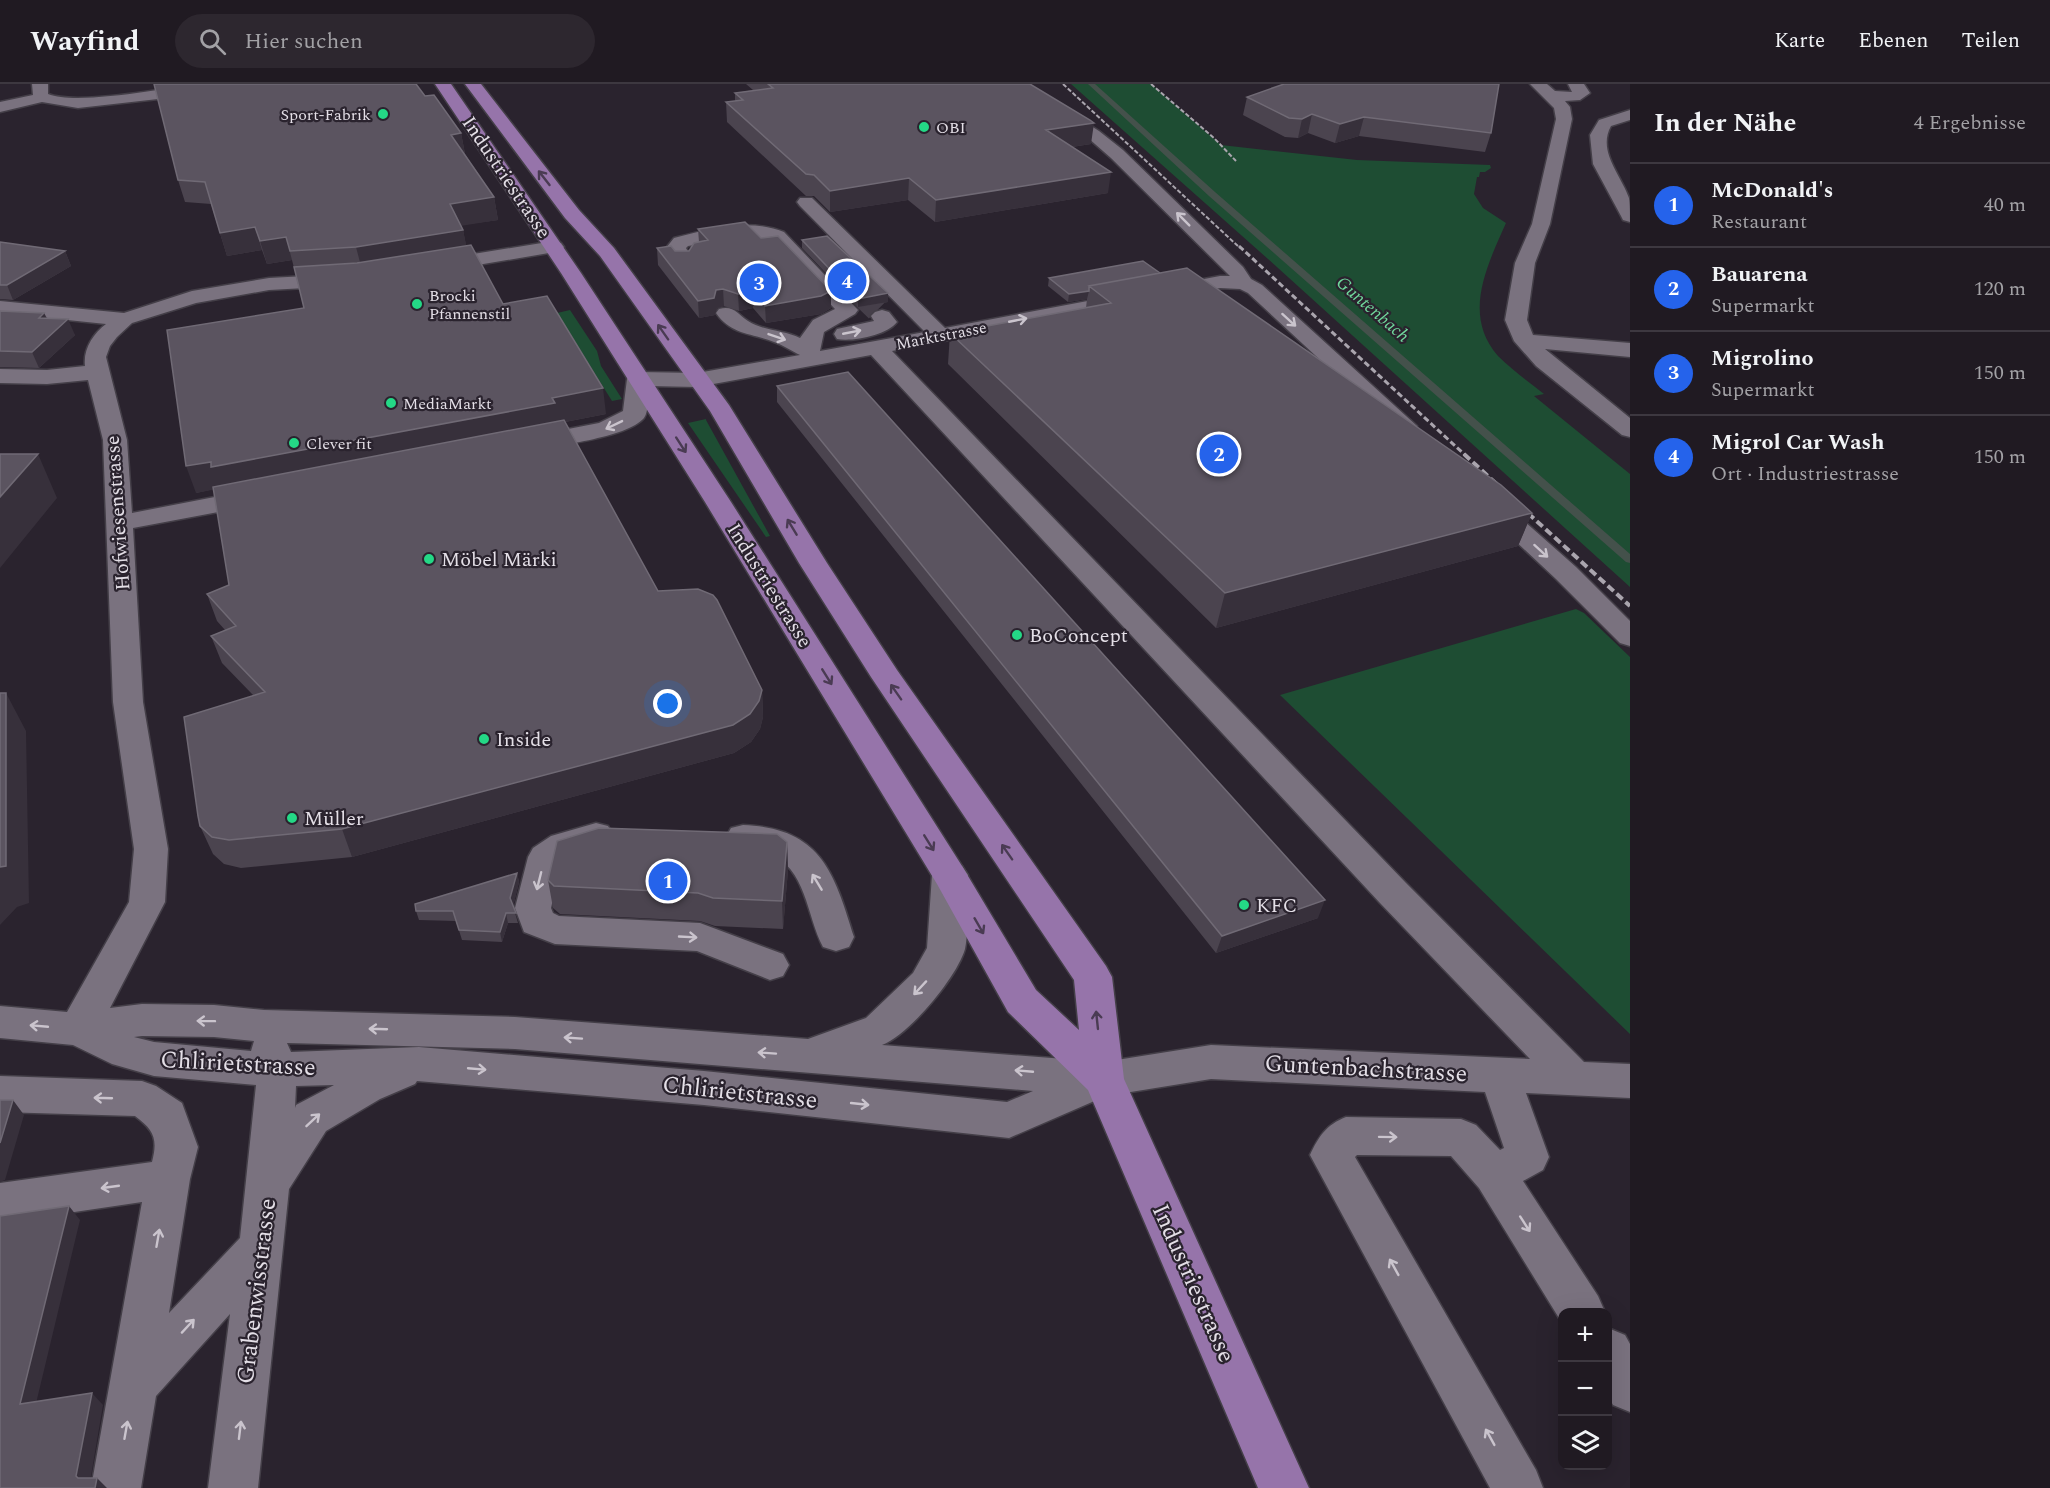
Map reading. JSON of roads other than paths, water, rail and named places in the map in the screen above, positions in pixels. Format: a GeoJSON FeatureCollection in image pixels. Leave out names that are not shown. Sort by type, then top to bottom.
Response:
{"type":"FeatureCollection","features":[{"type":"Feature","properties":{"kind":"main road","name":"Industriestrasse"},"geometry":{"type":"LineString","coordinates":[[443,84],[554,247],[718,502],[950,875],[1022,1001],[1104,1079]]}},
{"type":"Feature","properties":{"kind":"main road","name":"Industriestrasse"},"geometry":{"type":"LineString","coordinates":[[473,84],[572,214],[607,252],[697,380],[721,410],[885,677],[1093,978],[1104,1079],[1284,1488]]}},
{"type":"Feature","properties":{"kind":"street"},"geometry":{"type":"LineString","coordinates":[[0,108],[42,91],[52,101],[78,103],[186,87],[246,84]]}},
{"type":"Feature","properties":{"kind":"street"},"geometry":{"type":"LineString","coordinates":[[1015,84],[1093,134],[1117,154],[1236,271],[1244,283],[1255,289],[1419,439]]}},
{"type":"Feature","properties":{"kind":"street"},"geometry":{"type":"LineString","coordinates":[[1538,84],[1562,107],[1564,119],[1541,224],[1525,263],[1516,320],[1525,341],[1544,362],[1630,430]]}},
{"type":"Feature","properties":{"kind":"street"},"geometry":{"type":"LineString","coordinates":[[1552,96],[1575,97],[1582,93],[1576,84]]}},
{"type":"Feature","properties":{"kind":"street"},"geometry":{"type":"LineString","coordinates":[[1628,209],[1602,164],[1598,135],[1605,123],[1630,116]]}},
{"type":"Feature","properties":{"kind":"street"},"geometry":{"type":"LineString","coordinates":[[806,202],[940,335]]}},
{"type":"Feature","properties":{"kind":"street"},"geometry":{"type":"LineString","coordinates":[[683,261],[676,248],[678,244],[685,241],[762,231],[773,233],[848,308],[846,312],[815,327],[811,333],[811,351]]}},
{"type":"Feature","properties":{"kind":"street"},"geometry":{"type":"LineString","coordinates":[[780,239],[812,246]]}},
{"type":"Feature","properties":{"kind":"street"},"geometry":{"type":"LineString","coordinates":[[407,271],[554,247]]}},
{"type":"Feature","properties":{"kind":"street","name":"Hofwiesenstrasse"},"geometry":{"type":"LineString","coordinates":[[78,1029],[147,902],[151,849],[128,702],[115,440],[97,372],[95,357],[99,345],[109,332],[125,319],[192,297],[269,284],[362,278]]}},
{"type":"Feature","properties":{"kind":"street","name":"Marktstrasse"},"geometry":{"type":"LineString","coordinates":[[638,379],[697,380],[811,351],[876,347],[1220,282],[1244,283]]}},
{"type":"Feature","properties":{"kind":"street"},"geometry":{"type":"LineString","coordinates":[[0,307],[125,319]]}},
{"type":"Feature","properties":{"kind":"street"},"geometry":{"type":"LineString","coordinates":[[726,313],[742,327],[782,337],[811,351]]}},
{"type":"Feature","properties":{"kind":"street"},"geometry":{"type":"LineString","coordinates":[[811,351],[818,339],[881,326],[886,322],[882,316]]}},
{"type":"Feature","properties":{"kind":"street"},"geometry":{"type":"LineString","coordinates":[[1525,341],[1630,350]]}},
{"type":"Feature","properties":{"kind":"street"},"geometry":{"type":"LineString","coordinates":[[876,347],[1393,894],[1574,1078]]}},
{"type":"Feature","properties":{"kind":"street"},"geometry":{"type":"LineString","coordinates":[[1544,362],[1630,370]]}},
{"type":"Feature","properties":{"kind":"street"},"geometry":{"type":"LineString","coordinates":[[0,376],[47,377],[97,372]]}},
{"type":"Feature","properties":{"kind":"street"},"geometry":{"type":"LineString","coordinates":[[501,450],[606,429],[634,415],[638,379]]}},
{"type":"Feature","properties":{"kind":"street"},"geometry":{"type":"LineString","coordinates":[[1471,486],[1566,573],[1630,637]]}},
{"type":"Feature","properties":{"kind":"street"},"geometry":{"type":"LineString","coordinates":[[120,523],[279,493]]}},
{"type":"Feature","properties":{"kind":"street"},"geometry":{"type":"LineString","coordinates":[[628,833],[606,832],[562,845],[545,857],[533,908],[537,922],[555,930],[699,937],[770,965]]}},
{"type":"Feature","properties":{"kind":"street"},"geometry":{"type":"LineString","coordinates":[[714,837],[752,837],[775,843],[799,854],[823,892],[836,937]]}},
{"type":"Feature","properties":{"kind":"street","name":"Chlirietstrasse"},"geometry":{"type":"LineString","coordinates":[[809,1056],[880,1029],[926,984],[946,949],[950,875]]}},
{"type":"Feature","properties":{"kind":"street","name":"Chlirietstrasse"},"geometry":{"type":"LineString","coordinates":[[0,1023],[78,1029],[142,1020],[214,1021],[264,1026],[515,1034],[995,1068],[1104,1079]]}},
{"type":"Feature","properties":{"kind":"street"},"geometry":{"type":"LineString","coordinates":[[264,1026],[277,1070],[268,1185]]}},
{"type":"Feature","properties":{"kind":"street","name":"Chlirietstrasse"},"geometry":{"type":"LineString","coordinates":[[78,1029],[126,1052],[154,1059],[277,1070],[419,1064],[704,1088],[1009,1120],[1104,1079]]}},
{"type":"Feature","properties":{"kind":"street","name":"Guntenbachstrasse"},"geometry":{"type":"LineString","coordinates":[[1104,1079],[1211,1062],[1630,1081]]}},
{"type":"Feature","properties":{"kind":"street","name":"Grabenwisstrasse"},"geometry":{"type":"LineString","coordinates":[[233,1488],[268,1185],[311,1118],[366,1087],[419,1064]]}},
{"type":"Feature","properties":{"kind":"street"},"geometry":{"type":"LineString","coordinates":[[1494,1174],[1528,1157],[1499,1074]]}},
{"type":"Feature","properties":{"kind":"street"},"geometry":{"type":"LineString","coordinates":[[0,1094],[142,1099],[167,1116],[177,1147],[168,1179],[116,1488]]}},
{"type":"Feature","properties":{"kind":"street"},"geometry":{"type":"LineString","coordinates":[[1518,1488],[1331,1155],[1346,1136],[1461,1138],[1494,1174],[1579,1308]]}},
{"type":"Feature","properties":{"kind":"street"},"geometry":{"type":"LineString","coordinates":[[0,1203],[168,1179]]}},
{"type":"Feature","properties":{"kind":"street"},"geometry":{"type":"LineString","coordinates":[[134,1384],[262,1247]]}},
{"type":"Feature","properties":{"kind":"street"},"geometry":{"type":"LineString","coordinates":[[1612,1359],[1630,1388]]}},
{"type":"Feature","properties":{"kind":"waterway","name":"Guntenbach"},"geometry":{"type":"LineString","coordinates":[[1091,84],[1212,194],[1630,560]]}},
{"type":"Feature","properties":{"kind":"tunnel"},"geometry":{"type":"LineString","coordinates":[[838,273],[882,316]]}},
{"type":"Feature","properties":{"kind":"railway"},"geometry":{"type":"LineString","coordinates":[[1063,84],[1240,248]]}},
{"type":"Feature","properties":{"kind":"railway"},"geometry":{"type":"LineString","coordinates":[[1151,84],[1214,138],[1236,161]]}},
{"type":"Feature","properties":{"kind":"railway"},"geometry":{"type":"LineString","coordinates":[[1239,246],[1465,455]]}},
{"type":"Feature","properties":{"kind":"railway"},"geometry":{"type":"LineString","coordinates":[[1464,454],[1502,489]]}},
{"type":"Feature","properties":{"kind":"railway"},"geometry":{"type":"LineString","coordinates":[[1519,505],[1630,606]]}},
{"type":"Feature","properties":{"kind":"place","name":"Sport-Fabrik"},"geometry":{"type":"Point","coordinates":[383,114]}},
{"type":"Feature","properties":{"kind":"place","name":"OBI"},"geometry":{"type":"Point","coordinates":[924,127]}},
{"type":"Feature","properties":{"kind":"place","name":"Migrol Car Wash"},"geometry":{"type":"Point","coordinates":[847,281]}},
{"type":"Feature","properties":{"kind":"place","name":"Migrolino"},"geometry":{"type":"Point","coordinates":[759,283]}},
{"type":"Feature","properties":{"kind":"place","name":"Brocki Pfannenstil"},"geometry":{"type":"Point","coordinates":[417,304]}},
{"type":"Feature","properties":{"kind":"place","name":"MediaMarkt"},"geometry":{"type":"Point","coordinates":[391,403]}},
{"type":"Feature","properties":{"kind":"place","name":"Clever fit"},"geometry":{"type":"Point","coordinates":[294,443]}},
{"type":"Feature","properties":{"kind":"place","name":"Bauarena"},"geometry":{"type":"Point","coordinates":[1219,454]}},
{"type":"Feature","properties":{"kind":"place","name":"Möbel Märki"},"geometry":{"type":"Point","coordinates":[429,559]}},
{"type":"Feature","properties":{"kind":"place","name":"BoConcept"},"geometry":{"type":"Point","coordinates":[1017,635]}},
{"type":"Feature","properties":{"kind":"place","name":"Inside"},"geometry":{"type":"Point","coordinates":[484,739]}},
{"type":"Feature","properties":{"kind":"place","name":"Müller"},"geometry":{"type":"Point","coordinates":[292,818]}},
{"type":"Feature","properties":{"kind":"place","name":"McDonald's"},"geometry":{"type":"Point","coordinates":[668,881]}},
{"type":"Feature","properties":{"kind":"place","name":"KFC"},"geometry":{"type":"Point","coordinates":[1244,905]}}]}
